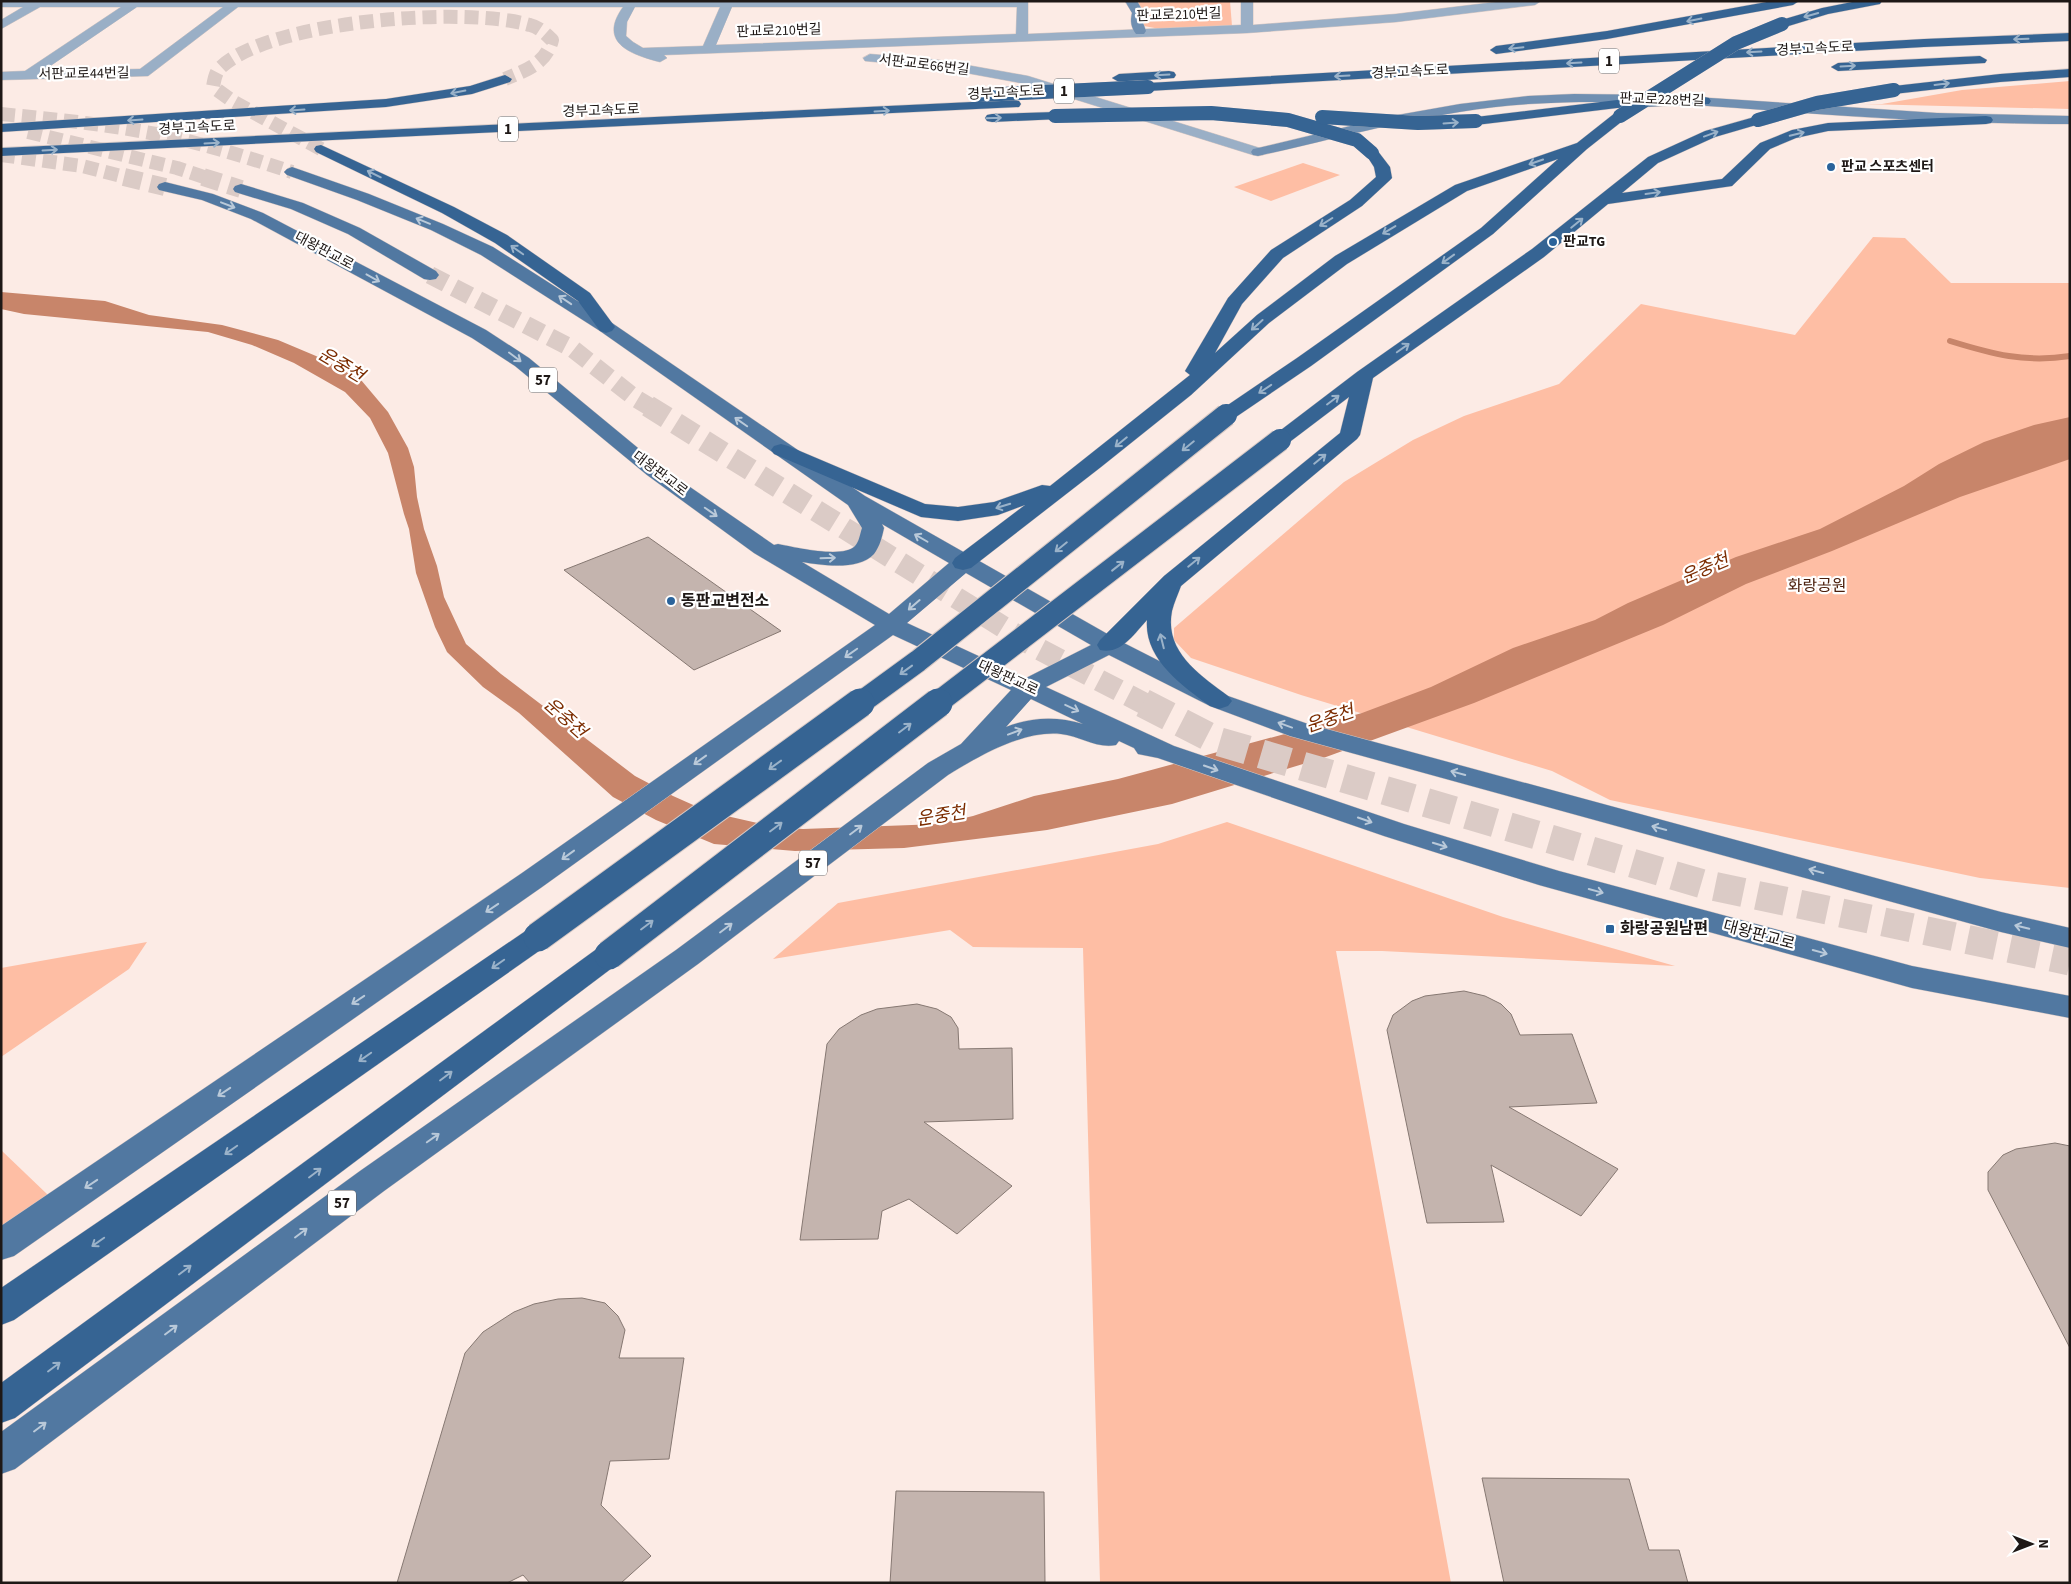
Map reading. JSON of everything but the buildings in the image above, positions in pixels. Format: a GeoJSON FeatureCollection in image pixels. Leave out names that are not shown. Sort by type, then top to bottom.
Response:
{"type":"FeatureCollection","features":[{"type":"Feature","properties":{"kind":"highway"},"geometry":{"type":"LineString","coordinates":[[1480,52],[1607,35],[1793,1]]}},
{"type":"Feature","properties":{"kind":"highway"},"geometry":{"type":"LineString","coordinates":[[1,1309],[538,937],[918,661],[1226,415],[1304,362],[1487,231],[1582,146],[1620,116],[1736,43],[1782,24],[1826,11],[1876,1]]}},
{"type":"Feature","properties":{"kind":"highway","name":"경부고속도로"},"geometry":{"type":"LineString","coordinates":[[364,121],[1148,87],[1914,43],[2070,38]]}},
{"type":"Feature","properties":{"kind":"highway","name":"경부고속도로"},"geometry":{"type":"LineString","coordinates":[[1824,67],[1996,59]]}},
{"type":"Feature","properties":{"kind":"highway"},"geometry":{"type":"LineString","coordinates":[[964,88],[1366,62]]}},
{"type":"Feature","properties":{"kind":"highway"},"geometry":{"type":"LineString","coordinates":[[1,1406],[609,955],[1364,376],[1538,253],[1653,160],[1710,134],[1818,103],[1894,90],[2070,72]]}},
{"type":"Feature","properties":{"kind":"highway"},"geometry":{"type":"LineString","coordinates":[[1659,76],[1717,73]]}},
{"type":"Feature","properties":{"kind":"highway"},"geometry":{"type":"LineString","coordinates":[[1,128],[386,103],[472,90],[505,79]]}},
{"type":"Feature","properties":{"kind":"highway","name":"경부고속도로"},"geometry":{"type":"LineString","coordinates":[[1,152],[1320,91]]}},
{"type":"Feature","properties":{"kind":"highway"},"geometry":{"type":"LineString","coordinates":[[385,134],[743,127],[1055,116],[1210,113],[1432,124],[1476,121],[1617,104],[1704,101]]}},
{"type":"Feature","properties":{"kind":"highway"},"geometry":{"type":"LineString","coordinates":[[522,114],[552,112]]}},
{"type":"Feature","properties":{"kind":"highway"},"geometry":{"type":"LineString","coordinates":[[1184,391],[1234,302],[1276,254],[1356,203],[1384,178],[1382,168],[1372,153],[1357,140],[1310,124],[1288,120],[1210,113]]}},
{"type":"Feature","properties":{"kind":"highway"},"geometry":{"type":"LineString","coordinates":[[1605,200],[1727,184],[1765,146],[1792,134],[1836,126],[1986,120]]}},
{"type":"Feature","properties":{"kind":"highway","name":"경부고속도로"},"geometry":{"type":"LineString","coordinates":[[1,136],[264,125]]}},
{"type":"Feature","properties":{"kind":"highway"},"geometry":{"type":"LineString","coordinates":[[963,563],[1094,463],[1184,391],[1264,319],[1340,260],[1461,188],[1582,146]]}},
{"type":"Feature","properties":{"kind":"highway"},"geometry":{"type":"LineString","coordinates":[[321,149],[448,210],[501,239],[584,298],[606,327]]}},
{"type":"Feature","properties":{"kind":"highway"},"geometry":{"type":"LineString","coordinates":[[1109,645],[1172,581],[1350,435],[1364,376]]}},
{"type":"Feature","properties":{"kind":"highway"},"geometry":{"type":"LineString","coordinates":[[781,450],[921,510],[958,514],[998,508],[1031,496],[1094,463]]}},
{"type":"Feature","properties":{"kind":"highway"},"geometry":{"type":"LineString","coordinates":[[1172,581],[1160,612],[1159,629],[1164,649],[1183,674],[1219,701]]}},
{"type":"Feature","properties":{"kind":"main road"},"geometry":{"type":"LineString","coordinates":[[292,172],[363,197],[487,250],[606,327],[857,501],[1109,645],[1219,701],[1299,730],[2002,922],[2070,938]]}},
{"type":"Feature","properties":{"kind":"main road","name":"대왕판교로"},"geometry":{"type":"LineString","coordinates":[[165,186],[207,197],[257,216],[508,351],[654,472],[762,548],[891,625],[1028,687],[1109,734],[1394,830],[1549,878],[1912,977],[2070,1007]]}},
{"type":"Feature","properties":{"kind":"main road","name":"대왕판교로"},"geometry":{"type":"LineString","coordinates":[[241,189],[297,206],[354,232],[430,275]]}},
{"type":"Feature","properties":{"kind":"main road"},"geometry":{"type":"LineString","coordinates":[[762,548],[821,558],[856,556],[866,549],[873,528],[857,501]]}},
{"type":"Feature","properties":{"kind":"main road"},"geometry":{"type":"LineString","coordinates":[[1,1246],[532,880],[891,625],[963,563]]}},
{"type":"Feature","properties":{"kind":"main road","name":"57"},"geometry":{"type":"LineString","coordinates":[[1,1456],[372,1181],[687,957],[938,769],[970,750],[1028,687],[1109,645]]}},
{"type":"Feature","properties":{"kind":"main road"},"geometry":{"type":"LineString","coordinates":[[970,750],[1026,728],[1062,726],[1109,734]]}},
{"type":"Feature","properties":{"kind":"main road"},"geometry":{"type":"LineString","coordinates":[[2000,993],[2070,1024]]}},
{"type":"Feature","properties":{"kind":"street"},"geometry":{"type":"LineString","coordinates":[[1131,1],[1131,5],[1138,13],[1136,20],[1140,31]]}},
{"type":"Feature","properties":{"kind":"street"},"geometry":{"type":"LineString","coordinates":[[1247,1],[1248,29]]}},
{"type":"Feature","properties":{"kind":"street"},"geometry":{"type":"LineString","coordinates":[[1434,1],[1446,13]]}},
{"type":"Feature","properties":{"kind":"street","name":"판교로210번길"},"geometry":{"type":"LineString","coordinates":[[643,52],[917,36],[1022,36],[1248,29],[1446,13],[1535,1]]}},
{"type":"Feature","properties":{"kind":"street","name":"서판교로44번길"},"geometry":{"type":"LineString","coordinates":[[28,75],[135,2]]}},
{"type":"Feature","properties":{"kind":"street"},"geometry":{"type":"LineString","coordinates":[[1,3],[632,3],[922,8],[965,3],[1022,3],[1022,36]]}},
{"type":"Feature","properties":{"kind":"street"},"geometry":{"type":"LineString","coordinates":[[1,25],[38,3]]}},
{"type":"Feature","properties":{"kind":"street","name":"서판교로44번길"},"geometry":{"type":"LineString","coordinates":[[1,76],[143,73],[235,3]]}},
{"type":"Feature","properties":{"kind":"street"},"geometry":{"type":"LineString","coordinates":[[632,3],[623,15],[619,30],[620,36],[630,46],[669,60],[701,63]]}},
{"type":"Feature","properties":{"kind":"street"},"geometry":{"type":"LineString","coordinates":[[708,49],[728,4]]}},
{"type":"Feature","properties":{"kind":"street"},"geometry":{"type":"LineString","coordinates":[[1340,8],[1347,22]]}},
{"type":"Feature","properties":{"kind":"street","name":"서판교로66번길"},"geometry":{"type":"LineString","coordinates":[[858,58],[916,61],[1028,80],[1258,152]]}},
{"type":"Feature","properties":{"kind":"street","name":"판교로228번길"},"geometry":{"type":"LineString","coordinates":[[1258,152],[1422,116],[1527,100],[1586,98],[1704,101],[1892,116],[1986,120],[2070,120]]}},
{"type":"Feature","properties":{"kind":"green space"},"geometry":{"type":"Polygon","coordinates":[[[1138,1],[1230,1],[1232,26],[1160,29],[1144,26],[1138,1]]]}},
{"type":"Feature","properties":{"kind":"green space"},"geometry":{"type":"Polygon","coordinates":[[[2070,81],[2070,109],[1863,104],[1882,104],[1962,90],[2070,81]]]}},
{"type":"Feature","properties":{"kind":"green space"},"geometry":{"type":"Polygon","coordinates":[[[1303,163],[1340,175],[1271,201],[1234,187],[1303,163]]]}},
{"type":"Feature","properties":{"kind":"green space","name":"화랑공원"},"geometry":{"type":"Polygon","coordinates":[[[1873,237],[1905,238],[1951,283],[2070,283],[2070,888],[1980,878],[1610,800],[1552,771],[1301,695],[1191,658],[1174,640],[1174,628],[1344,482],[1413,440],[1464,416],[1559,384],[1641,304],[1795,335],[1873,237]]]}},
{"type":"Feature","properties":{"kind":"green space"},"geometry":{"type":"Polygon","coordinates":[[[1227,822],[1503,917],[1675,966],[1382,951],[1336,951],[1451,1583],[1100,1583],[1083,948],[973,947],[950,930],[773,959],[838,903],[1158,844],[1227,822]]]}},
{"type":"Feature","properties":{"kind":"green space"},"geometry":{"type":"Polygon","coordinates":[[[147,942],[129,969],[1,1057],[1,968],[147,942]]]}},
{"type":"Feature","properties":{"kind":"green space"},"geometry":{"type":"Polygon","coordinates":[[[1,1150],[48,1195],[1,1227],[1,1150]]]}},
{"type":"Feature","properties":{"kind":"shaded area"},"geometry":{"type":"Polygon","coordinates":[[[1,292],[105,301],[149,315],[222,325],[278,340],[316,356],[361,380],[388,412],[408,448],[414,467],[417,497],[424,529],[437,566],[444,597],[466,644],[501,674],[635,776],[709,812],[775,827],[803,829],[939,824],[973,816],[1034,796],[1118,779],[1362,713],[1431,687],[1513,648],[1595,620],[1628,603],[1736,557],[1820,529],[1904,486],[1939,464],[1984,442],[2034,425],[2070,417],[2070,459],[1960,497],[1832,551],[1746,584],[1663,625],[1474,703],[1326,757],[1172,804],[1047,830],[904,848],[795,851],[714,844],[656,820],[613,797],[519,713],[483,687],[447,652],[435,627],[416,573],[409,529],[388,453],[370,418],[345,392],[294,363],[252,345],[208,332],[24,314],[1,309],[1,292]]]}},
{"type":"Feature","properties":{"kind":"waterway"},"geometry":{"type":"LineString","coordinates":[[1950,341],[1980,350],[2023,358],[2070,356]]}},
{"type":"Feature","properties":{"kind":"tunnel"},"geometry":{"type":"LineString","coordinates":[[321,149],[234,102],[213,87],[219,69],[244,52],[279,39],[322,29],[368,22],[416,18],[461,17],[500,19],[533,26],[552,40],[540,61],[528,69],[505,79]]}},
{"type":"Feature","properties":{"kind":"tunnel"},"geometry":{"type":"LineString","coordinates":[[1,114],[137,130],[224,151],[292,172]]}},
{"type":"Feature","properties":{"kind":"tunnel"},"geometry":{"type":"LineString","coordinates":[[28,132],[177,168],[207,178]]}},
{"type":"Feature","properties":{"kind":"tunnel"},"geometry":{"type":"LineString","coordinates":[[1,155],[82,166],[129,178]]}},
{"type":"Feature","properties":{"kind":"tunnel"},"geometry":{"type":"LineString","coordinates":[[124,177],[165,187]]}},
{"type":"Feature","properties":{"kind":"tunnel"},"geometry":{"type":"LineString","coordinates":[[203,177],[241,189]]}},
{"type":"Feature","properties":{"kind":"tunnel"},"geometry":{"type":"LineString","coordinates":[[430,275],[573,349],[635,398],[650,407]]}},
{"type":"Feature","properties":{"kind":"tunnel"},"geometry":{"type":"LineString","coordinates":[[648,406],[1037,648],[1145,704]]}},
{"type":"Feature","properties":{"kind":"tunnel"},"geometry":{"type":"LineString","coordinates":[[1143,703],[1217,741],[1703,884],[2070,961]]}},
{"type":"Feature","properties":{"kind":"place","name":"판교 스포츠센터"},"geometry":{"type":"Point","coordinates":[1831,167]}},
{"type":"Feature","properties":{"kind":"place","name":"판교TG"},"geometry":{"type":"Point","coordinates":[1553,242]}},
{"type":"Feature","properties":{"kind":"place","name":"동판교변전소"},"geometry":{"type":"Point","coordinates":[671,601]}},
{"type":"Feature","properties":{"kind":"place","name":"화랑공원남편"},"geometry":{"type":"Point","coordinates":[1610,929]}},
{"type":"Feature","properties":{"kind":"water label","name":"운중천"},"geometry":{"type":"Point","coordinates":[341,365]}},
{"type":"Feature","properties":{"kind":"water label","name":"운중천"},"geometry":{"type":"Point","coordinates":[1705,569]}},
{"type":"Feature","properties":{"kind":"water label","name":"운중천"},"geometry":{"type":"Point","coordinates":[565,718]}},
{"type":"Feature","properties":{"kind":"water label","name":"운중천"},"geometry":{"type":"Point","coordinates":[1330,719]}},
{"type":"Feature","properties":{"kind":"water label","name":"운중천"},"geometry":{"type":"Point","coordinates":[941,816]}}]}
